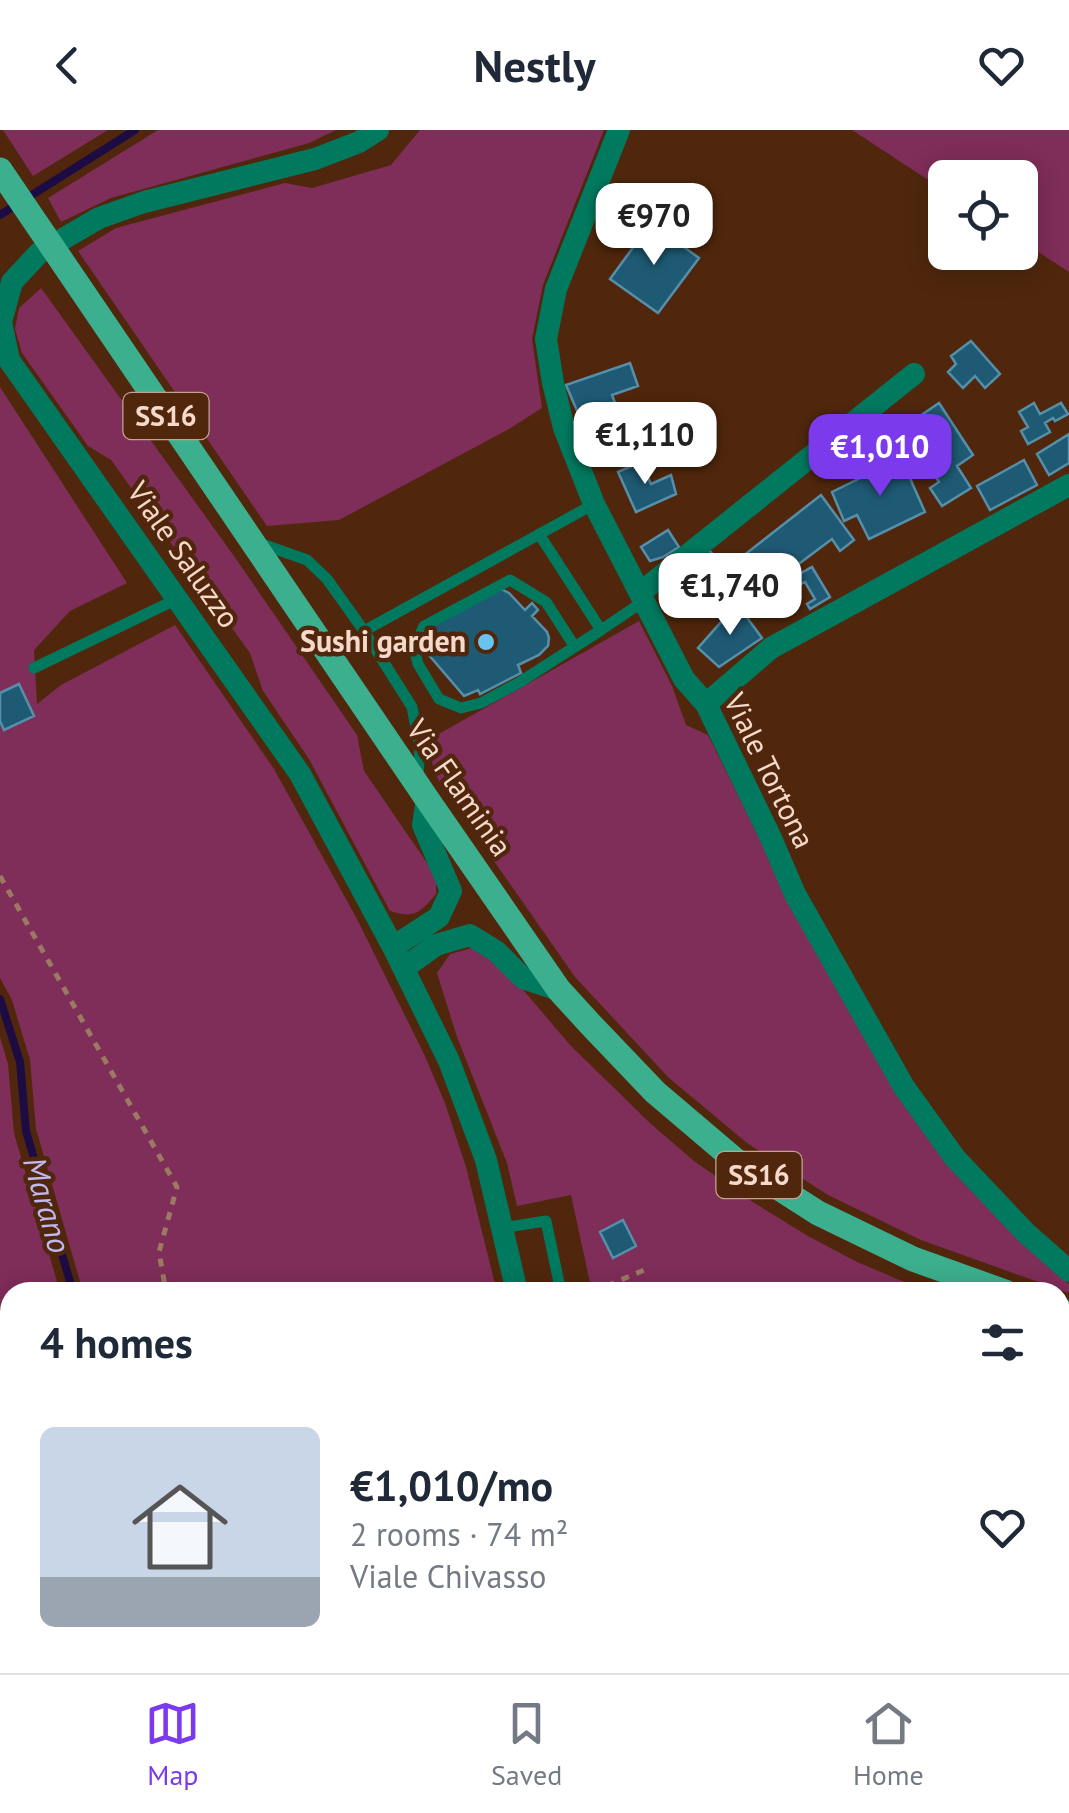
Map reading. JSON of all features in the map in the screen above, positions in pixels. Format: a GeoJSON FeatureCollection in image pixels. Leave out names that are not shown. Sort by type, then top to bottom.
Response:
{"type":"FeatureCollection","features":[{"type":"Feature","properties":{"kind":"main road","name":"Via Flaminia"},"geometry":{"type":"LineString","coordinates":[[0,170],[560,990],[655,1092],[734,1160],[834,1221],[912,1258],[978,1282]]}},
{"type":"Feature","properties":{"kind":"street","name":"Viale Saluzzo"},"geometry":{"type":"LineString","coordinates":[[378,130],[315,158],[144,202],[99,218],[40,253],[12,282],[1,322],[9,360],[300,774],[399,958],[450,1062],[486,1160],[515,1282]]}},
{"type":"Feature","properties":{"kind":"street","name":"Viale Tortona"},"geometry":{"type":"LineString","coordinates":[[619,130],[556,289],[546,339],[564,428],[594,504],[684,679],[706,704],[794,894],[904,1087],[955,1158],[1026,1233],[1069,1270]]}},
{"type":"Feature","properties":{"kind":"street"},"geometry":{"type":"LineString","coordinates":[[642,597],[914,374]]}},
{"type":"Feature","properties":{"kind":"street"},"geometry":{"type":"LineString","coordinates":[[706,704],[772,648],[1069,485]]}},
{"type":"Feature","properties":{"kind":"street"},"geometry":{"type":"LineString","coordinates":[[399,958],[439,917],[451,891],[423,825],[422,792]]}},
{"type":"Feature","properties":{"kind":"street"},"geometry":{"type":"LineString","coordinates":[[399,958],[470,935],[496,951],[523,978],[560,990]]}},
{"type":"Feature","properties":{"kind":"lane"},"geometry":{"type":"LineString","coordinates":[[364,631],[447,580],[594,504]]}},
{"type":"Feature","properties":{"kind":"lane"},"geometry":{"type":"LineString","coordinates":[[532,535],[601,630]]}},
{"type":"Feature","properties":{"kind":"lane"},"geometry":{"type":"LineString","coordinates":[[249,539],[307,560],[364,631],[412,708],[420,749],[422,792]]}},
{"type":"Feature","properties":{"kind":"lane"},"geometry":{"type":"LineString","coordinates":[[492,558],[510,580],[546,602],[574,647]]}},
{"type":"Feature","properties":{"kind":"lane"},"geometry":{"type":"LineString","coordinates":[[510,580],[424,626],[414,648],[418,664],[439,700],[461,708],[481,703],[601,630],[642,597]]}},
{"type":"Feature","properties":{"kind":"lane"},"geometry":{"type":"LineString","coordinates":[[34,668],[177,599]]}},
{"type":"Feature","properties":{"kind":"lane"},"geometry":{"type":"LineString","coordinates":[[502,1228],[546,1221],[559,1282]]}},
{"type":"Feature","properties":{"kind":"path"},"geometry":{"type":"LineString","coordinates":[[0,876],[176,1187],[160,1252],[164,1282]]}},
{"type":"Feature","properties":{"kind":"path"},"geometry":{"type":"LineString","coordinates":[[616,1282],[649,1268]]}},
{"type":"Feature","properties":{"kind":"shaded area"},"geometry":{"type":"Polygon","coordinates":[[[3,130],[108,130],[33,176],[3,130]]]}},
{"type":"Feature","properties":{"kind":"shaded area"},"geometry":{"type":"Polygon","coordinates":[[[158,130],[336,130],[309,143],[111,198],[61,222],[48,198],[158,130]]]}},
{"type":"Feature","properties":{"kind":"shaded area"},"geometry":{"type":"Polygon","coordinates":[[[420,130],[604,130],[543,285],[532,339],[542,408],[339,520],[267,526],[78,251],[116,228],[285,183],[312,188],[391,165],[420,130]]]}},
{"type":"Feature","properties":{"kind":"shaded area"},"geometry":{"type":"Polygon","coordinates":[[[852,130],[1069,130],[1069,272],[1038,252],[1038,160],[928,160],[928,180],[852,130]]]}},
{"type":"Feature","properties":{"kind":"shaded area"},"geometry":{"type":"Polygon","coordinates":[[[41,288],[357,735],[364,771],[436,876],[436,894],[421,910],[411,914],[390,911],[309,759],[263,691],[250,653],[111,460],[88,446],[22,353],[15,329],[19,308],[41,288]]]}},
{"type":"Feature","properties":{"kind":"shaded area"},"geometry":{"type":"Polygon","coordinates":[[[0,387],[127,583],[70,611],[34,650],[37,704],[61,685],[175,625],[274,769],[357,919],[424,1054],[466,1167],[495,1282],[80,1282],[36,1129],[30,1060],[12,1000],[0,978],[0,387]]]}},
{"type":"Feature","properties":{"kind":"shaded area"},"geometry":{"type":"Polygon","coordinates":[[[639,621],[672,686],[686,725],[708,735],[786,899],[1019,1240],[1067,1282],[1038,1282],[921,1240],[828,1195],[747,1143],[668,1077],[575,977],[443,788],[433,769],[430,739],[639,621]]]}},
{"type":"Feature","properties":{"kind":"shaded area"},"geometry":{"type":"Polygon","coordinates":[[[472,948],[496,958],[570,1045],[694,1161],[808,1236],[904,1282],[590,1282],[571,1195],[517,1206],[507,1163],[457,1037],[437,973],[450,954],[472,948]]]}},
{"type":"Feature","properties":{"kind":"shaded area"},"geometry":{"type":"Polygon","coordinates":[[[0,1037],[8,1064],[14,1133],[57,1282],[0,1282],[0,1037]]]}},
{"type":"Feature","properties":{"kind":"building"},"geometry":{"type":"Polygon","coordinates":[[[651,223],[699,258],[658,313],[610,279],[651,223]]]}},
{"type":"Feature","properties":{"kind":"building"},"geometry":{"type":"Polygon","coordinates":[[[971,341],[1000,374],[985,388],[975,376],[963,388],[948,372],[956,364],[951,356],[971,341]]]}},
{"type":"Feature","properties":{"kind":"building"},"geometry":{"type":"Polygon","coordinates":[[[630,363],[638,386],[612,395],[617,408],[581,420],[566,385],[630,363]]]}},
{"type":"Feature","properties":{"kind":"building"},"geometry":{"type":"Polygon","coordinates":[[[939,403],[973,455],[957,466],[971,488],[942,506],[930,488],[939,482],[920,453],[927,448],[911,422],[939,403]]]}},
{"type":"Feature","properties":{"kind":"building"},"geometry":{"type":"Polygon","coordinates":[[[1034,403],[1040,414],[1061,403],[1068,414],[1045,423],[1050,432],[1028,444],[1021,431],[1028,427],[1019,412],[1034,403]]]}},
{"type":"Feature","properties":{"kind":"building"},"geometry":{"type":"Polygon","coordinates":[[[877,428],[887,451],[871,458],[864,434],[877,428]]]}},
{"type":"Feature","properties":{"kind":"building"},"geometry":{"type":"Polygon","coordinates":[[[1069,434],[1069,463],[1049,475],[1037,454],[1069,434]]]}},
{"type":"Feature","properties":{"kind":"building"},"geometry":{"type":"Polygon","coordinates":[[[901,458],[925,512],[869,539],[857,515],[844,521],[832,492],[901,458]]]}},
{"type":"Feature","properties":{"kind":"building"},"geometry":{"type":"Polygon","coordinates":[[[1024,460],[1037,485],[990,510],[977,486],[1024,460]]]}},
{"type":"Feature","properties":{"kind":"building"},"geometry":{"type":"Polygon","coordinates":[[[641,462],[651,484],[671,475],[676,494],[636,512],[618,472],[641,462]]]}},
{"type":"Feature","properties":{"kind":"building"},"geometry":{"type":"Polygon","coordinates":[[[821,495],[854,540],[840,551],[832,539],[776,581],[785,592],[768,604],[752,584],[744,589],[729,567],[821,495]]]}},
{"type":"Feature","properties":{"kind":"building"},"geometry":{"type":"Polygon","coordinates":[[[668,530],[679,547],[650,561],[641,547],[668,530]]]}},
{"type":"Feature","properties":{"kind":"building"},"geometry":{"type":"Polygon","coordinates":[[[708,549],[729,572],[702,597],[705,601],[691,614],[687,610],[684,613],[662,589],[708,549]]]}},
{"type":"Feature","properties":{"kind":"building"},"geometry":{"type":"Polygon","coordinates":[[[812,567],[830,597],[810,609],[807,604],[815,599],[805,582],[801,584],[796,576],[812,567]]]}},
{"type":"Feature","properties":{"kind":"building","name":"Sushi garden"},"geometry":{"type":"Polygon","coordinates":[[[501,589],[525,610],[532,603],[538,610],[532,616],[547,632],[548,646],[518,665],[521,673],[480,694],[478,690],[464,696],[428,654],[421,637],[426,629],[501,589]]]}},
{"type":"Feature","properties":{"kind":"building"},"geometry":{"type":"Polygon","coordinates":[[[737,604],[762,638],[719,667],[698,648],[737,604]]]}},
{"type":"Feature","properties":{"kind":"building"},"geometry":{"type":"Polygon","coordinates":[[[19,684],[34,716],[4,730],[0,721],[0,693],[19,684]]]}},
{"type":"Feature","properties":{"kind":"building"},"geometry":{"type":"Polygon","coordinates":[[[623,1220],[636,1246],[613,1258],[600,1232],[623,1220]]]}},
{"type":"Feature","properties":{"kind":"waterway","name":"Marano"},"geometry":{"type":"LineString","coordinates":[[0,215],[135,130]]}},
{"type":"Feature","properties":{"kind":"waterway","name":"Marano"},"geometry":{"type":"LineString","coordinates":[[0,999],[20,1062],[26,1131],[70,1282]]}},
{"type":"Feature","properties":{"kind":"place","name":"Sushi garden"},"geometry":{"type":"Point","coordinates":[486,642]}}]}
